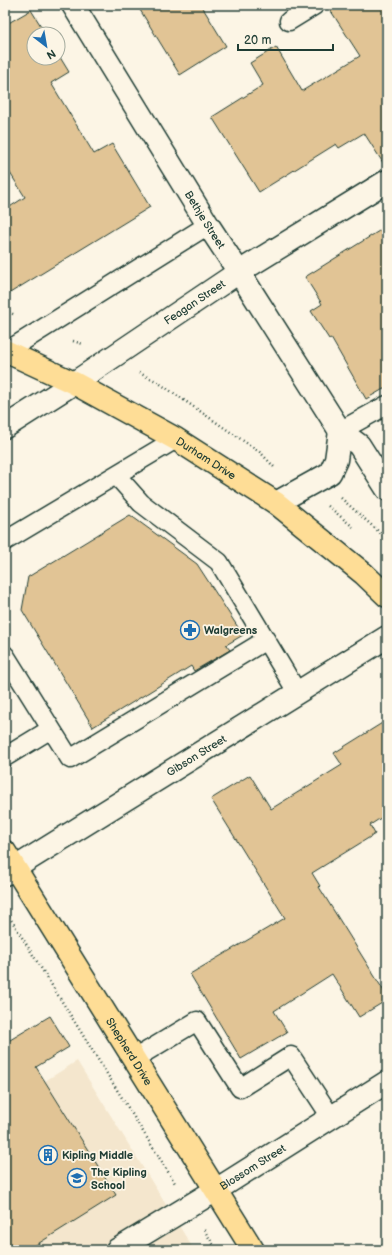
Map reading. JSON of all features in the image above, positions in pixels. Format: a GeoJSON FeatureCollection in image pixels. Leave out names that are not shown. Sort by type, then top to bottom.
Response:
{"type":"FeatureCollection","features":[{"type":"Feature","properties":{"kind":"main road","name":"Durham Drive"},"geometry":{"type":"LineString","coordinates":[[6,351],[74,383],[176,439],[276,503],[364,574],[387,596]]}},
{"type":"Feature","properties":{"kind":"main road","name":"Shepherd Drive"},"geometry":{"type":"LineString","coordinates":[[8,865],[134,1059],[253,1250]]}},
{"type":"Feature","properties":{"kind":"street","name":"Bethje Street"},"geometry":{"type":"LineString","coordinates":[[73,5],[208,225],[340,431],[359,445],[387,489]]}},
{"type":"Feature","properties":{"kind":"street","name":"Feagan Street"},"geometry":{"type":"LineString","coordinates":[[5,427],[74,383],[239,272],[387,181]]}},
{"type":"Feature","properties":{"kind":"street"},"geometry":{"type":"LineString","coordinates":[[276,503],[330,473],[336,460],[340,431]]}},
{"type":"Feature","properties":{"kind":"street","name":"Gibson Street"},"geometry":{"type":"LineString","coordinates":[[8,865],[387,637]]}},
{"type":"Feature","properties":{"kind":"street","name":"Blossom Street"},"geometry":{"type":"LineString","coordinates":[[117,1250],[216,1190],[387,1082]]}},
{"type":"Feature","properties":{"kind":"lane"},"geometry":{"type":"LineString","coordinates":[[289,21],[315,5]]}},
{"type":"Feature","properties":{"kind":"lane"},"geometry":{"type":"LineString","coordinates":[[6,351],[208,225]]}},
{"type":"Feature","properties":{"kind":"lane"},"geometry":{"type":"LineString","coordinates":[[340,431],[387,405]]}},
{"type":"Feature","properties":{"kind":"lane"},"geometry":{"type":"LineString","coordinates":[[5,541],[176,439]]}},
{"type":"Feature","properties":{"kind":"lane"},"geometry":{"type":"LineString","coordinates":[[116,475],[141,503],[218,562],[297,692]]}},
{"type":"Feature","properties":{"kind":"lane"},"geometry":{"type":"LineString","coordinates":[[5,655],[70,759],[266,640]]}},
{"type":"Feature","properties":{"kind":"lane"},"geometry":{"type":"LineString","coordinates":[[5,758],[51,729]]}},
{"type":"Feature","properties":{"kind":"lane"},"geometry":{"type":"LineString","coordinates":[[134,1059],[198,1020],[240,1088],[291,1056],[331,1117]]}},
{"type":"Feature","properties":{"kind":"path"},"geometry":{"type":"LineString","coordinates":[[156,381],[261,453],[272,465]]}},
{"type":"Feature","properties":{"kind":"path"},"geometry":{"type":"LineString","coordinates":[[338,495],[387,539]]}},
{"type":"Feature","properties":{"kind":"path"},"geometry":{"type":"LineString","coordinates":[[5,910],[175,1183]]}},
{"type":"Feature","properties":{"kind":"path"},"geometry":{"type":"LineString","coordinates":[[207,1235],[217,1250]]}},
{"type":"Feature","properties":{"kind":"shaded area","name":"The Kipling School"},"geometry":{"type":"Polygon","coordinates":[[[77,1061],[194,1250],[5,1250],[5,1106],[77,1061]]]}},
{"type":"Feature","properties":{"kind":"building"},"geometry":{"type":"Polygon","coordinates":[[[137,5],[201,5],[226,46],[180,75],[137,5]]]}},
{"type":"Feature","properties":{"kind":"building"},"geometry":{"type":"Polygon","coordinates":[[[327,5],[387,5],[387,169],[364,133],[339,148],[336,144],[259,192],[212,117],[263,85],[250,63],[276,47],[302,91],[360,56],[327,5]]]}},
{"type":"Feature","properties":{"kind":"building"},"geometry":{"type":"Polygon","coordinates":[[[31,10],[41,26],[26,26],[26,66],[65,66],[69,72],[51,83],[94,154],[112,144],[150,207],[5,296],[5,210],[25,197],[5,165],[5,25],[31,10]]]}},
{"type":"Feature","properties":{"kind":"building"},"geometry":{"type":"Polygon","coordinates":[[[387,226],[387,387],[366,399],[331,338],[329,339],[311,311],[322,304],[305,277],[387,226]]]}},
{"type":"Feature","properties":{"kind":"building","name":"Walgreens"},"geometry":{"type":"Polygon","coordinates":[[[130,515],[197,564],[243,635],[226,645],[230,650],[194,671],[191,666],[93,727],[22,610],[28,577],[130,515]]]}},
{"type":"Feature","properties":{"kind":"building"},"geometry":{"type":"Polygon","coordinates":[[[387,720],[387,814],[370,825],[375,834],[312,873],[320,886],[319,887],[387,996],[387,1000],[359,1017],[332,974],[274,1011],[287,1032],[241,1059],[190,974],[285,918],[211,799],[250,775],[271,809],[342,765],[334,753],[387,720]]]}},
{"type":"Feature","properties":{"kind":"building","name":"Kipling Middle"},"geometry":{"type":"Polygon","coordinates":[[[50,1016],[69,1047],[36,1067],[116,1195],[28,1250],[5,1250],[5,1043],[50,1016]]]}},
{"type":"Feature","properties":{"kind":"place","name":"Walgreens"},"geometry":{"type":"Point","coordinates":[190,630]}},
{"type":"Feature","properties":{"kind":"place","name":"Kipling Middle"},"geometry":{"type":"Point","coordinates":[48,1155]}},
{"type":"Feature","properties":{"kind":"place","name":"The Kipling School"},"geometry":{"type":"Point","coordinates":[77,1178]}}]}
